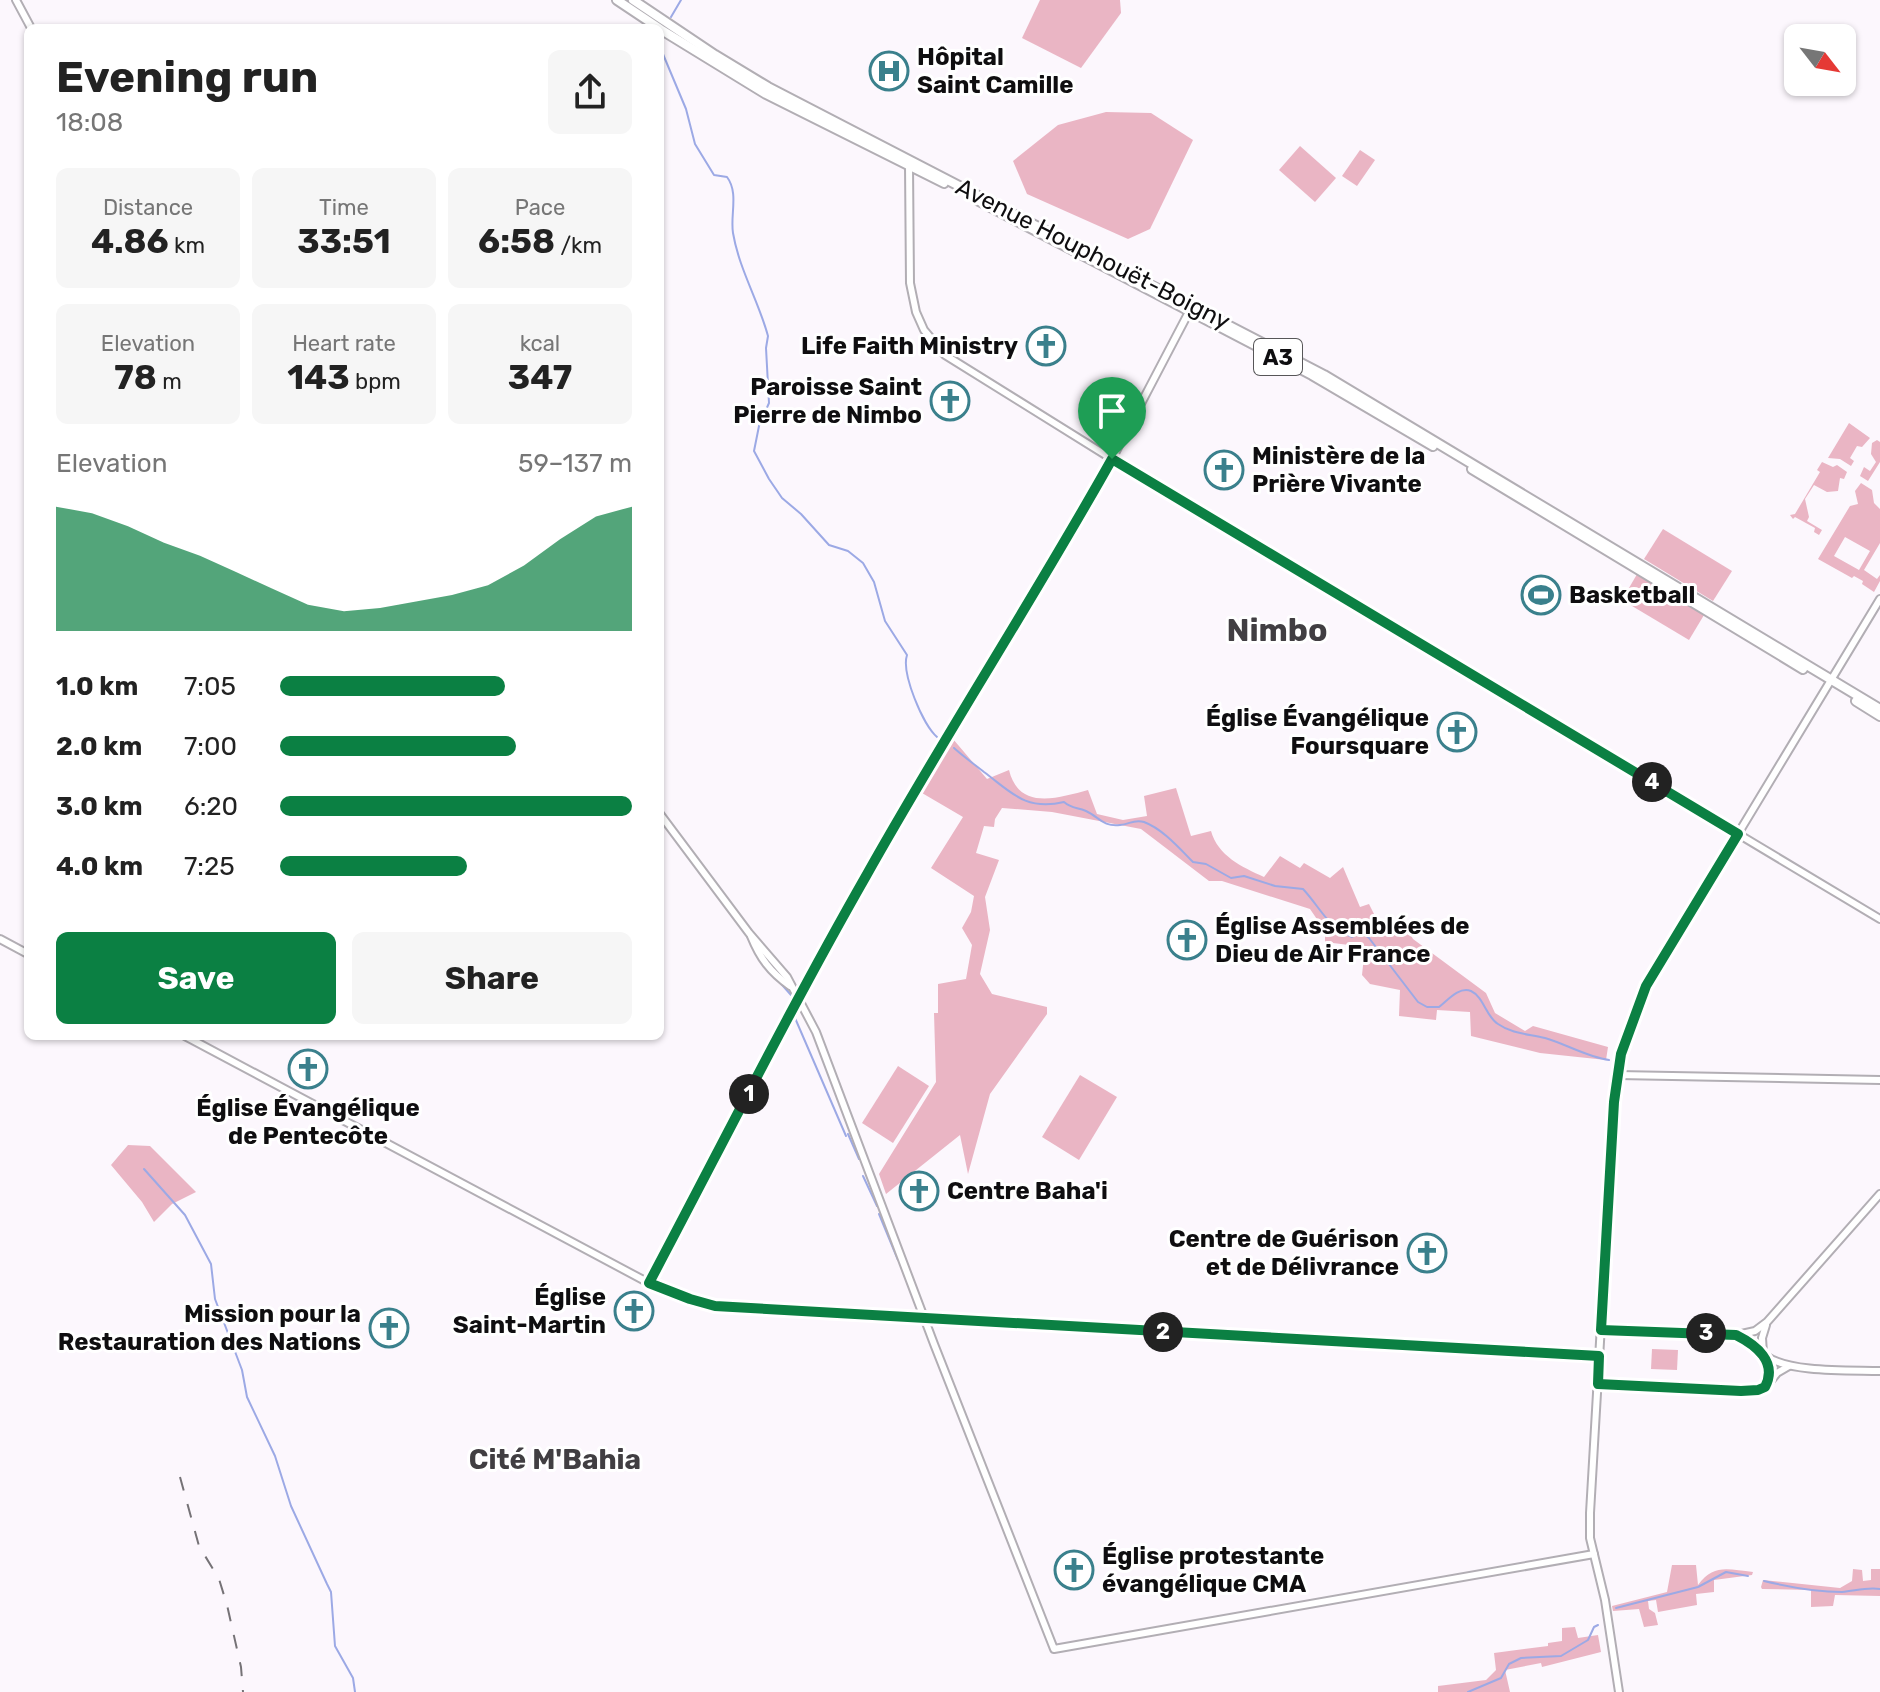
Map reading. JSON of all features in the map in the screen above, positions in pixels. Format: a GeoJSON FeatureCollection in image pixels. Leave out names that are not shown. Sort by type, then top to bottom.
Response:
{"type":"FeatureCollection","features":[{"type":"Feature","properties":{"kind":"highway","name":"Avenue Houphouët-Boigny"},"geometry":{"type":"LineString","coordinates":[[617,0],[654,24]]}},
{"type":"Feature","properties":{"kind":"highway","name":"Avenue Houphouët-Boigny"},"geometry":{"type":"LineString","coordinates":[[633,0],[768,87],[1379,407],[1830,682],[1880,716]]}},
{"type":"Feature","properties":{"kind":"highway","name":"Avenue Houphouët-Boigny"},"geometry":{"type":"LineString","coordinates":[[664,30],[766,94],[910,162]]}},
{"type":"Feature","properties":{"kind":"highway","name":"Avenue Houphouët-Boigny"},"geometry":{"type":"LineString","coordinates":[[1830,682],[1880,709]]}},
{"type":"Feature","properties":{"kind":"street"},"geometry":{"type":"LineString","coordinates":[[16,0],[29,24]]}},
{"type":"Feature","properties":{"kind":"street"},"geometry":{"type":"LineString","coordinates":[[910,162],[910,283],[916,312],[924,330],[945,355],[1112,459],[1880,919]]}},
{"type":"Feature","properties":{"kind":"street"},"geometry":{"type":"LineString","coordinates":[[649,1283],[874,861],[1059,554],[1191,308]]}},
{"type":"Feature","properties":{"kind":"street"},"geometry":{"type":"LineString","coordinates":[[1619,1692],[1605,1600],[1590,1538],[1590,1513],[1605,1224],[1621,1054],[1646,986],[1880,599]]}},
{"type":"Feature","properties":{"kind":"street"},"geometry":{"type":"LineString","coordinates":[[664,819],[749,933],[763,962],[772,973],[793,988],[816,1032],[1054,1649],[1594,1554]]}},
{"type":"Feature","properties":{"kind":"street"},"geometry":{"type":"LineString","coordinates":[[0,939],[24,952]]}},
{"type":"Feature","properties":{"kind":"street"},"geometry":{"type":"LineString","coordinates":[[193,1040],[649,1283],[715,1306],[1599,1356]]}},
{"type":"Feature","properties":{"kind":"street"},"geometry":{"type":"LineString","coordinates":[[1618,1075],[1880,1080]]}},
{"type":"Feature","properties":{"kind":"street"},"geometry":{"type":"LineString","coordinates":[[1601,1330],[1736,1335],[1755,1331],[1767,1322],[1880,1194]]}},
{"type":"Feature","properties":{"kind":"street"},"geometry":{"type":"LineString","coordinates":[[1767,1322],[1762,1338],[1768,1384]]}},
{"type":"Feature","properties":{"kind":"street"},"geometry":{"type":"LineString","coordinates":[[1736,1335],[1753,1343],[1775,1361],[1880,1371]]}},
{"type":"Feature","properties":{"kind":"street"},"geometry":{"type":"LineString","coordinates":[[1598,1384],[1758,1390],[1781,1370],[1793,1365]]}},
{"type":"Feature","properties":{"kind":"shaded area"},"geometry":{"type":"Polygon","coordinates":[[[1040,0],[1120,0],[1121,13],[1081,68],[1022,38],[1040,0]]]}},
{"type":"Feature","properties":{"kind":"shaded area"},"geometry":{"type":"Polygon","coordinates":[[[1106,112],[1151,113],[1193,140],[1150,229],[1128,239],[1027,194],[1013,161],[1058,125],[1106,112]]]}},
{"type":"Feature","properties":{"kind":"shaded area"},"geometry":{"type":"Polygon","coordinates":[[[1300,146],[1336,178],[1315,202],[1279,170],[1300,146]]]}},
{"type":"Feature","properties":{"kind":"shaded area"},"geometry":{"type":"Polygon","coordinates":[[[1360,150],[1375,160],[1357,186],[1342,176],[1360,150]]]}},
{"type":"Feature","properties":{"kind":"shaded area"},"geometry":{"type":"Polygon","coordinates":[[[1849,423],[1870,438],[1862,447],[1857,446],[1850,458],[1854,461],[1851,466],[1840,459],[1828,458],[1849,423]]]}},
{"type":"Feature","properties":{"kind":"shaded area"},"geometry":{"type":"Polygon","coordinates":[[[1880,442],[1880,462],[1868,481],[1860,476],[1864,467],[1870,471],[1876,462],[1871,454],[1872,443],[1880,442]]]}},
{"type":"Feature","properties":{"kind":"shaded area"},"geometry":{"type":"Polygon","coordinates":[[[1822,462],[1833,467],[1837,465],[1847,472],[1844,479],[1840,478],[1838,491],[1827,492],[1814,485],[1805,499],[1807,521],[1822,530],[1819,535],[1814,532],[1815,528],[1790,515],[1795,514],[1820,472],[1817,470],[1822,462]]]}},
{"type":"Feature","properties":{"kind":"shaded area"},"geometry":{"type":"Polygon","coordinates":[[[1861,483],[1872,490],[1874,503],[1880,509],[1880,543],[1864,570],[1877,579],[1880,575],[1874,592],[1862,584],[1863,581],[1818,559],[1850,506],[1858,504],[1855,491],[1861,483]],[[1845,537],[1834,556],[1859,570],[1870,551],[1845,537]]]}},
{"type":"Feature","properties":{"kind":"shaded area"},"geometry":{"type":"Polygon","coordinates":[[[1663,529],[1732,571],[1713,601],[1644,559],[1663,529]]]}},
{"type":"Feature","properties":{"kind":"shaded area"},"geometry":{"type":"Polygon","coordinates":[[[1640,569],[1707,610],[1689,640],[1622,600],[1640,569]]]}},
{"type":"Feature","properties":{"kind":"shaded area","name":"Basketball"},"geometry":{"type":"Polygon","coordinates":[[[1534,585],[1554,597],[1548,606],[1528,594],[1534,585]]]}},
{"type":"Feature","properties":{"kind":"shaded area"},"geometry":{"type":"Polygon","coordinates":[[[953,739],[987,779],[1009,770],[1021,792],[1041,798],[1088,790],[1097,814],[1123,820],[1147,816],[1144,796],[1176,788],[1191,836],[1211,831],[1225,854],[1264,877],[1280,856],[1300,868],[1304,863],[1330,878],[1343,867],[1360,907],[1369,904],[1382,930],[1403,921],[1413,939],[1486,993],[1495,1013],[1525,1031],[1533,1026],[1608,1047],[1606,1060],[1540,1053],[1471,1036],[1470,1012],[1437,1010],[1436,1020],[1399,1016],[1400,990],[1370,984],[1362,975],[1365,947],[1325,942],[1325,931],[1310,909],[1222,881],[1209,881],[1141,829],[1052,812],[1002,808],[994,827],[984,826],[976,853],[999,860],[985,897],[990,930],[980,974],[992,994],[1047,1007],[1047,1014],[990,1094],[968,1174],[960,1135],[886,1194],[879,1174],[936,1082],[934,1013],[938,1013],[938,984],[966,979],[972,945],[962,928],[971,912],[974,896],[931,868],[963,817],[922,793],[953,739]]]}},
{"type":"Feature","properties":{"kind":"shaded area"},"geometry":{"type":"Polygon","coordinates":[[[898,1066],[929,1086],[893,1143],[862,1123],[898,1066]]]}},
{"type":"Feature","properties":{"kind":"shaded area"},"geometry":{"type":"Polygon","coordinates":[[[1080,1075],[1117,1097],[1079,1160],[1042,1137],[1080,1075]]]}},
{"type":"Feature","properties":{"kind":"shaded area"},"geometry":{"type":"Polygon","coordinates":[[[128,1145],[150,1146],[196,1192],[172,1204],[154,1222],[142,1202],[111,1165],[128,1145]]]}},
{"type":"Feature","properties":{"kind":"shaded area"},"geometry":{"type":"Polygon","coordinates":[[[1652,1349],[1678,1350],[1677,1370],[1651,1369],[1652,1349]]]}},
{"type":"Feature","properties":{"kind":"shaded area"},"geometry":{"type":"Polygon","coordinates":[[[1672,1565],[1696,1565],[1698,1585],[1716,1571],[1753,1572],[1752,1575],[1714,1580],[1714,1592],[1696,1594],[1697,1605],[1658,1612],[1656,1600],[1648,1601],[1658,1625],[1644,1627],[1639,1609],[1613,1611],[1612,1606],[1667,1592],[1672,1565]]]}},
{"type":"Feature","properties":{"kind":"shaded area"},"geometry":{"type":"Polygon","coordinates":[[[1853,1569],[1862,1570],[1863,1581],[1871,1580],[1871,1569],[1880,1569],[1880,1596],[1835,1595],[1833,1606],[1811,1607],[1811,1590],[1761,1587],[1763,1580],[1840,1588],[1852,1581],[1853,1569]]]}},
{"type":"Feature","properties":{"kind":"shaded area"},"geometry":{"type":"Polygon","coordinates":[[[1575,1627],[1578,1638],[1598,1635],[1601,1652],[1542,1667],[1541,1663],[1505,1670],[1510,1692],[1438,1692],[1438,1686],[1486,1680],[1496,1670],[1494,1653],[1548,1646],[1548,1643],[1562,1641],[1562,1628],[1575,1627]]]}},
{"type":"Feature","properties":{"kind":"waterway"},"geometry":{"type":"LineString","coordinates":[[671,17],[681,0]]}},
{"type":"Feature","properties":{"kind":"waterway"},"geometry":{"type":"LineString","coordinates":[[664,57],[686,109],[695,144],[714,175],[727,177],[731,183],[732,226],[736,246],[768,336],[769,403],[759,426],[754,451],[782,498],[829,545],[848,551],[863,563],[874,582],[885,621],[907,655],[907,674],[914,698],[937,737]]}},
{"type":"Feature","properties":{"kind":"waterway"},"geometry":{"type":"LineString","coordinates":[[954,748],[1011,793],[1029,802],[1064,802],[1109,824],[1144,822],[1164,834],[1193,862],[1206,864],[1231,878],[1244,876],[1275,886],[1303,889],[1336,928],[1352,937],[1361,932],[1369,938],[1418,1002],[1427,1007],[1439,1007],[1458,992],[1471,991],[1494,1021],[1503,1027],[1609,1060]]}},
{"type":"Feature","properties":{"kind":"waterway"},"geometry":{"type":"LineString","coordinates":[[834,920],[842,909]]}},
{"type":"Feature","properties":{"kind":"waterway"},"geometry":{"type":"LineString","coordinates":[[776,978],[791,995]]}},
{"type":"Feature","properties":{"kind":"waterway"},"geometry":{"type":"LineString","coordinates":[[795,1018],[846,1136]]}},
{"type":"Feature","properties":{"kind":"waterway"},"geometry":{"type":"LineString","coordinates":[[746,1088],[766,1049]]}},
{"type":"Feature","properties":{"kind":"waterway"},"geometry":{"type":"LineString","coordinates":[[848,1134],[859,1159]]}},
{"type":"Feature","properties":{"kind":"waterway"},"geometry":{"type":"LineString","coordinates":[[144,1169],[185,1215],[211,1264],[215,1299],[242,1370],[247,1397],[275,1456],[291,1506],[331,1592],[335,1646],[353,1678],[355,1692]]}},
{"type":"Feature","properties":{"kind":"waterway"},"geometry":{"type":"LineString","coordinates":[[863,1176],[877,1206]]}},
{"type":"Feature","properties":{"kind":"waterway"},"geometry":{"type":"LineString","coordinates":[[879,1214],[898,1260]]}},
{"type":"Feature","properties":{"kind":"waterway"},"geometry":{"type":"LineString","coordinates":[[1616,1608],[1698,1587],[1726,1572],[1748,1576]]}},
{"type":"Feature","properties":{"kind":"waterway"},"geometry":{"type":"LineString","coordinates":[[1764,1581],[1822,1591],[1880,1589]]}},
{"type":"Feature","properties":{"kind":"waterway"},"geometry":{"type":"LineString","coordinates":[[1468,1692],[1501,1678],[1509,1664],[1521,1658],[1561,1656],[1588,1640],[1598,1625]]}},
{"type":"Feature","properties":{"kind":"railway"},"geometry":{"type":"LineString","coordinates":[[180,1477],[199,1546],[219,1579],[227,1605],[241,1667],[243,1692]]}},
{"type":"Feature","properties":{"kind":"place","name":"Hôpital Saint Camille"},"geometry":{"type":"Point","coordinates":[889,71]}},
{"type":"Feature","properties":{"kind":"place","name":"Life Faith Ministry"},"geometry":{"type":"Point","coordinates":[1046,346]}},
{"type":"Feature","properties":{"kind":"place","name":"Paroisse Saint Pierre de Nimbo"},"geometry":{"type":"Point","coordinates":[950,401]}},
{"type":"Feature","properties":{"kind":"place","name":"Ministère de la Prière Vivante"},"geometry":{"type":"Point","coordinates":[1224,470]}},
{"type":"Feature","properties":{"kind":"place","name":"Basketball"},"geometry":{"type":"Point","coordinates":[1541,595]}},
{"type":"Feature","properties":{"kind":"place","name":"Église Évangélique Foursquare"},"geometry":{"type":"Point","coordinates":[1457,732]}},
{"type":"Feature","properties":{"kind":"place","name":"Église Assemblées de Dieu de Air France"},"geometry":{"type":"Point","coordinates":[1187,940]}},
{"type":"Feature","properties":{"kind":"place","name":"Église Évangélique de Pentecôte"},"geometry":{"type":"Point","coordinates":[308,1069]}},
{"type":"Feature","properties":{"kind":"place","name":"Centre Baha'i"},"geometry":{"type":"Point","coordinates":[919,1191]}},
{"type":"Feature","properties":{"kind":"place","name":"Centre de Guérison et de Délivrance"},"geometry":{"type":"Point","coordinates":[1427,1253]}},
{"type":"Feature","properties":{"kind":"place","name":"Église Saint-Martin"},"geometry":{"type":"Point","coordinates":[634,1311]}},
{"type":"Feature","properties":{"kind":"place","name":"Mission pour la Restauration des Nations"},"geometry":{"type":"Point","coordinates":[389,1328]}},
{"type":"Feature","properties":{"kind":"place","name":"Église protestante évangélique CMA"},"geometry":{"type":"Point","coordinates":[1074,1570]}},
{"type":"Feature","properties":{"kind":"district","name":"Nimbo"},"geometry":{"type":"Point","coordinates":[1277,630]}},
{"type":"Feature","properties":{"kind":"district","name":"Cité M'Bahia"},"geometry":{"type":"Point","coordinates":[555,1459]}},
{"type":"Feature","properties":{"kind":"route"},"geometry":{"type":"LineString","coordinates":[[1112,459],[1738,834],[1646,986],[1621,1054],[1614,1102],[1605,1224],[1601,1330],[1736,1335],[1753,1343],[1764,1355],[1768,1378],[1765,1387],[1741,1391],[1598,1384],[1599,1356],[755,1310],[715,1306],[649,1283],[863,880],[1059,554],[1112,459]]}}]}
